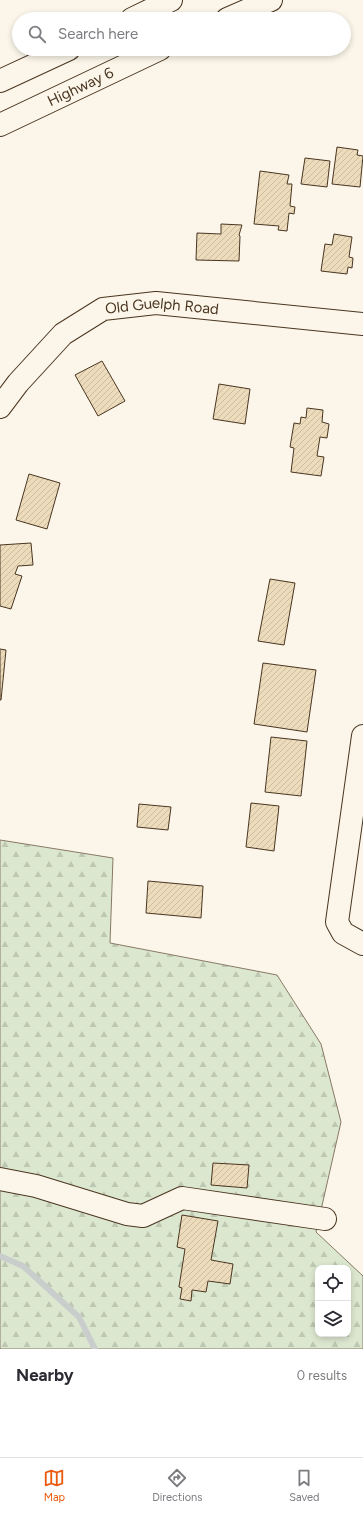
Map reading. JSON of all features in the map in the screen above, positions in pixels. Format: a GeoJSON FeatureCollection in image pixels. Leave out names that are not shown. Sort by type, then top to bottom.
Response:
{"type":"FeatureCollection","features":[{"type":"Feature","properties":{"kind":"main road"},"geometry":{"type":"LineString","coordinates":[[146,12],[171,0]]}},
{"type":"Feature","properties":{"kind":"main road"},"geometry":{"type":"LineString","coordinates":[[243,12],[270,0]]}},
{"type":"Feature","properties":{"kind":"main road"},"geometry":{"type":"LineString","coordinates":[[0,81],[54,56]]}},
{"type":"Feature","properties":{"kind":"main road","name":"Highway 6"},"geometry":{"type":"LineString","coordinates":[[0,125],[145,56]]}},
{"type":"Feature","properties":{"kind":"main road","name":"Old Guelph Road"},"geometry":{"type":"LineString","coordinates":[[0,407],[18,383],[63,334],[103,309],[156,303],[363,324]]}},
{"type":"Feature","properties":{"kind":"main road"},"geometry":{"type":"LineString","coordinates":[[363,736],[337,922],[344,933],[363,944]]}},
{"type":"Feature","properties":{"kind":"main road"},"geometry":{"type":"LineString","coordinates":[[0,1179],[36,1186],[127,1214],[144,1216],[182,1198],[324,1219]]}},
{"type":"Feature","properties":{"kind":"green space"},"geometry":{"type":"Polygon","coordinates":[[[0,840],[113,858],[110,943],[277,975],[321,1044],[341,1122],[316,1232],[363,1276],[363,1349],[0,1349],[0,840]]]}},
{"type":"Feature","properties":{"kind":"building"},"geometry":{"type":"Polygon","coordinates":[[[337,147],[358,150],[357,155],[363,156],[360,187],[332,184],[337,147]]]}},
{"type":"Feature","properties":{"kind":"building"},"geometry":{"type":"Polygon","coordinates":[[[305,158],[330,161],[327,187],[301,184],[305,158]]]}},
{"type":"Feature","properties":{"kind":"building"},"geometry":{"type":"Polygon","coordinates":[[[260,171],[289,175],[287,184],[292,184],[290,206],[295,207],[294,214],[289,213],[287,231],[278,230],[279,226],[254,224],[260,171]]]}},
{"type":"Feature","properties":{"kind":"building"},"geometry":{"type":"Polygon","coordinates":[[[221,224],[242,225],[239,235],[239,261],[196,260],[197,233],[221,234],[221,224]]]}},
{"type":"Feature","properties":{"kind":"building"},"geometry":{"type":"Polygon","coordinates":[[[334,234],[352,237],[349,257],[353,258],[352,268],[348,267],[347,274],[321,271],[325,244],[332,245],[334,234]]]}},
{"type":"Feature","properties":{"kind":"building"},"geometry":{"type":"Polygon","coordinates":[[[102,361],[125,401],[98,416],[75,375],[102,361]]]}},
{"type":"Feature","properties":{"kind":"building"},"geometry":{"type":"Polygon","coordinates":[[[219,384],[250,389],[245,424],[213,419],[219,384]]]}},
{"type":"Feature","properties":{"kind":"building"},"geometry":{"type":"Polygon","coordinates":[[[307,408],[323,410],[322,422],[329,424],[327,438],[320,437],[317,456],[324,457],[321,476],[291,472],[294,448],[290,447],[294,423],[300,424],[301,417],[306,418],[307,408]]]}},
{"type":"Feature","properties":{"kind":"building"},"geometry":{"type":"Polygon","coordinates":[[[29,474],[60,483],[47,529],[16,520],[29,474]]]}},
{"type":"Feature","properties":{"kind":"building"},"geometry":{"type":"Polygon","coordinates":[[[31,543],[33,565],[18,566],[15,574],[22,576],[11,609],[0,606],[0,545],[31,543]]]}},
{"type":"Feature","properties":{"kind":"building"},"geometry":{"type":"Polygon","coordinates":[[[270,579],[295,583],[284,645],[258,641],[270,579]]]}},
{"type":"Feature","properties":{"kind":"building"},"geometry":{"type":"Polygon","coordinates":[[[0,649],[6,650],[1,700],[0,700],[0,649]]]}},
{"type":"Feature","properties":{"kind":"building"},"geometry":{"type":"Polygon","coordinates":[[[263,663],[316,670],[307,732],[254,724],[263,663]]]}},
{"type":"Feature","properties":{"kind":"building"},"geometry":{"type":"Polygon","coordinates":[[[271,737],[307,741],[301,796],[265,792],[271,737]]]}},
{"type":"Feature","properties":{"kind":"building"},"geometry":{"type":"Polygon","coordinates":[[[251,803],[279,806],[274,851],[246,847],[251,803]]]}},
{"type":"Feature","properties":{"kind":"building"},"geometry":{"type":"Polygon","coordinates":[[[139,804],[171,807],[168,830],[137,827],[139,804]]]}},
{"type":"Feature","properties":{"kind":"building"},"geometry":{"type":"Polygon","coordinates":[[[148,881],[203,886],[201,918],[146,913],[148,881]]]}},
{"type":"Feature","properties":{"kind":"building"},"geometry":{"type":"Polygon","coordinates":[[[213,1163],[249,1165],[247,1188],[211,1185],[213,1163]]]}},
{"type":"Feature","properties":{"kind":"building"},"geometry":{"type":"Polygon","coordinates":[[[182,1215],[218,1221],[211,1260],[233,1264],[230,1284],[208,1281],[206,1292],[192,1290],[191,1301],[180,1299],[182,1288],[179,1287],[185,1249],[177,1247],[182,1215]]]}},
{"type":"Feature","properties":{"kind":"waterway"},"geometry":{"type":"LineString","coordinates":[[0,1256],[23,1266],[79,1317],[95,1349]]}}]}
